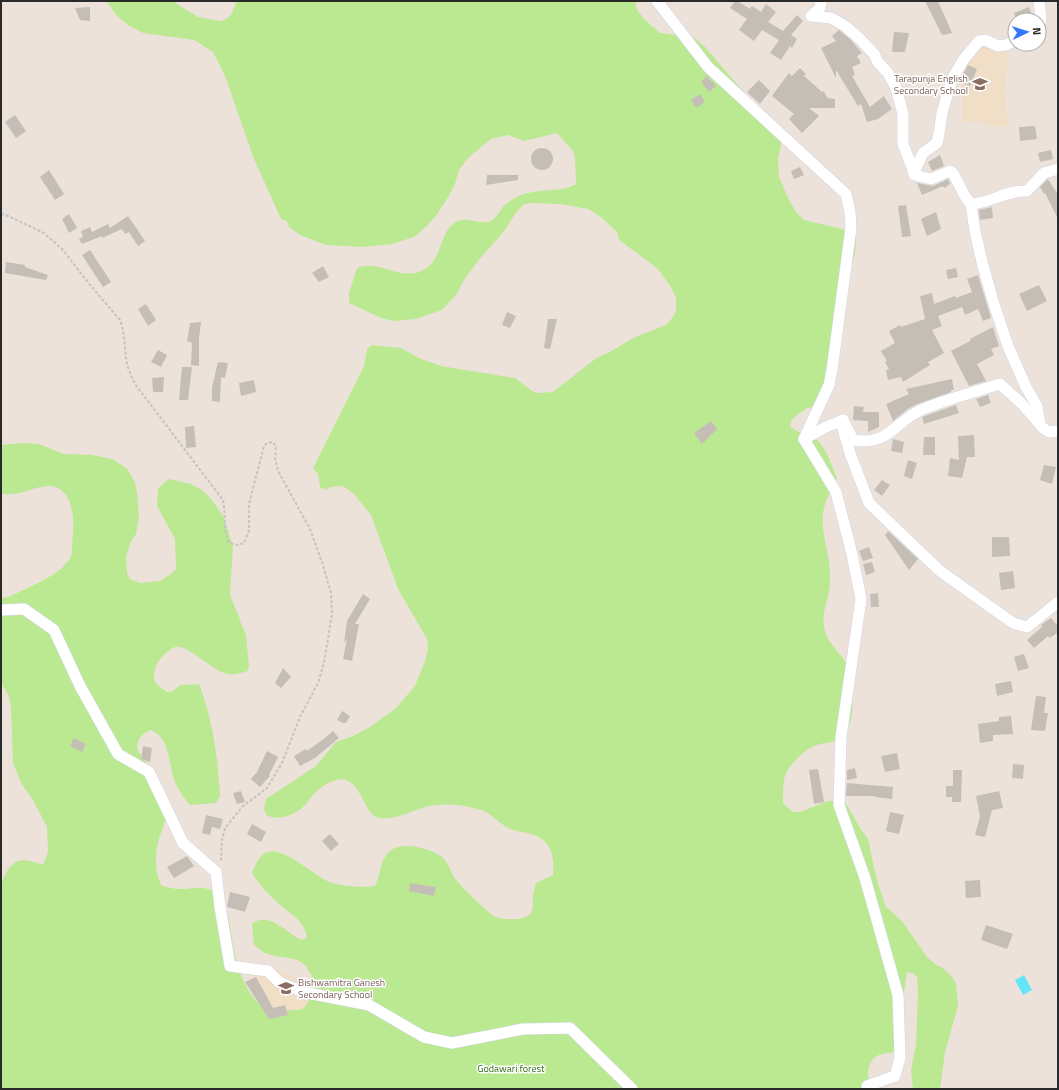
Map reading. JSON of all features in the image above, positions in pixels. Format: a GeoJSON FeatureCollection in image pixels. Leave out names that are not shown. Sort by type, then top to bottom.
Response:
{"type":"FeatureCollection","features":[{"type":"Feature","properties":{"kind":"street"},"geometry":{"type":"LineString","coordinates":[[657,1],[708,67],[846,194],[850,212],[851,228],[832,370],[829,385],[804,439]]}},
{"type":"Feature","properties":{"kind":"street"},"geometry":{"type":"LineString","coordinates":[[821,1],[820,8],[812,16],[831,18],[845,26],[875,55],[877,61],[888,73],[896,88],[903,114],[903,144],[914,175],[931,179],[950,172],[953,173],[966,198],[971,204],[975,231],[988,287],[1008,346],[1026,387],[1037,406],[1040,425]]}},
{"type":"Feature","properties":{"kind":"street"},"geometry":{"type":"LineString","coordinates":[[1039,1],[1040,12]]}},
{"type":"Feature","properties":{"kind":"street"},"geometry":{"type":"LineString","coordinates":[[912,167],[916,168],[922,153],[937,143],[942,113],[952,79],[964,58],[979,41],[985,40],[998,46],[1007,44]]}},
{"type":"Feature","properties":{"kind":"street"},"geometry":{"type":"LineString","coordinates":[[971,204],[986,202],[1020,190],[1027,191],[1044,173],[1058,169]]}},
{"type":"Feature","properties":{"kind":"street"},"geometry":{"type":"LineString","coordinates":[[843,420],[853,440],[864,442],[876,440],[891,432],[923,409],[1000,384],[1022,404],[1040,425],[1049,432],[1058,431]]}},
{"type":"Feature","properties":{"kind":"street"},"geometry":{"type":"LineString","coordinates":[[804,439],[843,420]]}},
{"type":"Feature","properties":{"kind":"street"},"geometry":{"type":"LineString","coordinates":[[843,420],[843,429],[851,456],[869,502],[940,571],[1013,623],[1027,627],[1058,602]]}},
{"type":"Feature","properties":{"kind":"street"},"geometry":{"type":"LineString","coordinates":[[804,439],[836,492],[852,554],[861,600],[841,737],[838,805],[865,878],[898,995],[900,1058],[895,1076],[869,1088]]}},
{"type":"Feature","properties":{"kind":"street"},"geometry":{"type":"LineString","coordinates":[[1,610],[24,609],[54,630],[80,686],[118,754],[149,772],[183,843],[216,872],[230,966],[268,971],[279,982],[303,992],[369,1005],[424,1037],[452,1043],[523,1029],[570,1028],[632,1089]]}},
{"type":"Feature","properties":{"kind":"path"},"geometry":{"type":"LineString","coordinates":[[1,214],[44,233],[63,250],[120,320],[123,327],[126,359],[135,384],[223,500],[226,537],[229,543],[238,545],[244,543],[249,531],[249,504],[264,446],[267,443],[272,442],[276,446],[275,458],[278,471],[310,529],[322,562],[330,593],[332,614],[324,663],[318,683],[300,717],[282,763],[267,788],[243,806],[225,828],[222,840],[222,860],[216,872]]}},
{"type":"Feature","properties":{"kind":"shaded area","name":"Tarapunja English Secondary School"},"geometry":{"type":"Polygon","coordinates":[[[980,36],[1007,46],[1007,52],[1009,52],[1005,88],[1008,126],[997,127],[978,121],[962,122],[962,87],[949,81],[980,36]]]}},
{"type":"Feature","properties":{"kind":"shaded area","name":"Bishwamitra Ganesh Secondary School"},"geometry":{"type":"Polygon","coordinates":[[[265,965],[276,968],[322,992],[317,1004],[302,1009],[275,1014],[249,972],[265,965]]]}},
{"type":"Feature","properties":{"kind":"green space","name":"Godawari forest"},"geometry":{"type":"Polygon","coordinates":[[[106,1],[174,1],[198,17],[220,21],[231,15],[237,1],[638,1],[635,4],[637,10],[644,19],[660,33],[693,37],[705,47],[780,134],[781,146],[778,158],[779,177],[796,212],[804,220],[847,230],[856,238],[855,254],[852,263],[836,373],[813,407],[807,408],[792,419],[790,426],[797,431],[810,435],[820,443],[827,454],[837,478],[827,500],[823,514],[830,574],[829,590],[824,613],[824,626],[828,638],[850,670],[852,714],[847,729],[839,739],[812,747],[797,758],[789,768],[784,779],[783,803],[793,812],[800,812],[828,801],[842,801],[847,805],[868,839],[877,881],[886,907],[902,921],[927,957],[935,964],[943,968],[953,978],[956,984],[958,1006],[945,1052],[940,1089],[913,1089],[911,1070],[916,1045],[918,993],[917,977],[912,973],[907,972],[901,1012],[898,1051],[879,1055],[871,1061],[868,1075],[874,1089],[1,1089],[1,884],[8,869],[12,865],[22,860],[43,865],[48,852],[47,827],[33,800],[21,783],[13,763],[11,708],[9,696],[1,683],[1,598],[9,597],[38,583],[63,567],[71,557],[72,553],[73,521],[67,496],[55,487],[43,487],[14,494],[1,493],[1,445],[24,443],[39,444],[64,454],[92,455],[112,459],[125,467],[135,483],[139,516],[136,534],[131,541],[126,557],[127,573],[130,579],[140,583],[160,581],[176,569],[175,539],[157,506],[158,489],[164,483],[169,479],[191,484],[202,490],[212,500],[223,516],[233,546],[230,595],[246,635],[249,666],[248,671],[233,674],[224,673],[189,650],[177,647],[166,653],[161,658],[154,673],[154,680],[167,692],[173,691],[180,685],[199,684],[208,711],[216,753],[220,796],[216,803],[191,805],[186,800],[175,782],[166,745],[157,734],[151,730],[145,733],[139,739],[137,748],[159,780],[164,795],[165,820],[159,838],[156,857],[156,869],[162,886],[178,889],[205,888],[215,893],[221,899],[228,915],[238,965],[252,996],[263,1006],[281,1010],[300,1010],[304,1008],[310,998],[312,988],[312,976],[307,968],[299,961],[263,952],[254,945],[252,923],[259,920],[272,922],[302,940],[307,937],[300,922],[268,893],[252,873],[258,861],[265,853],[275,851],[282,853],[332,883],[365,887],[375,886],[385,857],[391,850],[396,847],[403,846],[426,849],[444,859],[456,880],[487,910],[494,916],[507,919],[517,919],[529,915],[533,908],[533,895],[536,883],[553,875],[552,855],[543,840],[531,834],[516,831],[507,827],[486,812],[476,808],[442,805],[429,806],[395,817],[376,817],[368,808],[356,788],[345,780],[337,780],[325,785],[316,792],[302,808],[285,817],[275,818],[266,815],[264,809],[266,799],[316,766],[336,742],[353,736],[370,727],[396,708],[415,686],[425,661],[428,648],[427,639],[398,589],[371,515],[354,494],[343,486],[330,487],[326,490],[320,487],[318,474],[313,468],[364,366],[367,349],[372,345],[401,348],[421,359],[441,366],[515,378],[532,391],[538,393],[553,392],[595,359],[633,338],[666,325],[676,311],[676,298],[671,287],[657,268],[619,240],[617,232],[601,217],[588,209],[560,204],[531,203],[523,205],[515,214],[505,230],[478,261],[464,280],[456,295],[442,310],[416,319],[394,321],[381,318],[349,303],[349,293],[357,268],[372,266],[403,273],[419,272],[427,268],[433,262],[451,225],[458,221],[466,220],[488,222],[498,215],[506,204],[517,197],[532,192],[562,189],[576,184],[575,157],[573,151],[557,133],[524,141],[508,135],[491,139],[468,158],[459,170],[455,184],[438,213],[427,226],[414,237],[392,244],[363,247],[326,245],[300,235],[289,227],[287,221],[281,219],[254,159],[225,76],[213,52],[194,40],[143,33],[129,26],[117,16],[106,1]]]}},
{"type":"Feature","properties":{"kind":"water"},"geometry":{"type":"Polygon","coordinates":[[[1024,975],[1032,990],[1023,995],[1015,980],[1024,975]]]}},
{"type":"Feature","properties":{"kind":"building"},"geometry":{"type":"Polygon","coordinates":[[[735,1],[750,9],[752,6],[761,12],[766,4],[776,12],[768,22],[783,31],[797,15],[803,21],[791,35],[797,39],[792,48],[790,46],[781,60],[770,53],[779,40],[762,30],[754,41],[739,30],[747,19],[730,8],[735,1]]]}},
{"type":"Feature","properties":{"kind":"building"},"geometry":{"type":"Polygon","coordinates":[[[925,1],[938,1],[952,33],[942,35],[925,1]]]}},
{"type":"Feature","properties":{"kind":"building"},"geometry":{"type":"Polygon","coordinates":[[[90,7],[90,21],[80,20],[75,8],[90,7]]]}},
{"type":"Feature","properties":{"kind":"building"},"geometry":{"type":"Polygon","coordinates":[[[1029,7],[1031,12],[1016,12],[1029,7]]]}},
{"type":"Feature","properties":{"kind":"building"},"geometry":{"type":"Polygon","coordinates":[[[839,30],[851,40],[862,53],[857,56],[861,63],[852,67],[855,75],[852,76],[870,107],[884,96],[892,109],[878,119],[867,122],[861,104],[858,106],[836,70],[836,78],[821,48],[836,41],[832,36],[839,30]]]}},
{"type":"Feature","properties":{"kind":"building"},"geometry":{"type":"Polygon","coordinates":[[[894,32],[909,33],[905,52],[892,52],[894,32]]]}},
{"type":"Feature","properties":{"kind":"building"},"geometry":{"type":"Polygon","coordinates":[[[968,65],[977,69],[970,86],[959,82],[968,65]]]}},
{"type":"Feature","properties":{"kind":"building"},"geometry":{"type":"Polygon","coordinates":[[[800,68],[806,74],[804,76],[822,92],[824,91],[827,98],[835,99],[835,108],[809,108],[819,116],[802,133],[789,119],[794,114],[772,96],[789,73],[792,76],[800,68]]]}},
{"type":"Feature","properties":{"kind":"building"},"geometry":{"type":"Polygon","coordinates":[[[707,76],[716,86],[709,92],[701,82],[707,76]]]}},
{"type":"Feature","properties":{"kind":"building"},"geometry":{"type":"Polygon","coordinates":[[[759,80],[770,91],[760,104],[747,92],[759,80]]]}},
{"type":"Feature","properties":{"kind":"building"},"geometry":{"type":"Polygon","coordinates":[[[700,94],[705,102],[696,108],[691,100],[700,94]]]}},
{"type":"Feature","properties":{"kind":"building"},"geometry":{"type":"Polygon","coordinates":[[[15,115],[26,131],[16,138],[5,122],[15,115]]]}},
{"type":"Feature","properties":{"kind":"building"},"geometry":{"type":"Polygon","coordinates":[[[1035,126],[1037,139],[1020,141],[1019,127],[1035,126]]]}},
{"type":"Feature","properties":{"kind":"building"},"geometry":{"type":"Polygon","coordinates":[[[542,148],[550,151],[553,159],[550,167],[542,170],[534,167],[531,159],[534,151],[542,148]]]}},
{"type":"Feature","properties":{"kind":"building"},"geometry":{"type":"Polygon","coordinates":[[[1051,150],[1053,159],[1040,162],[1038,153],[1051,150]]]}},
{"type":"Feature","properties":{"kind":"building"},"geometry":{"type":"Polygon","coordinates":[[[940,155],[944,166],[932,171],[928,162],[940,155]]]}},
{"type":"Feature","properties":{"kind":"building"},"geometry":{"type":"Polygon","coordinates":[[[800,167],[804,175],[794,179],[791,171],[800,167]]]}},
{"type":"Feature","properties":{"kind":"building"},"geometry":{"type":"Polygon","coordinates":[[[49,170],[64,194],[55,200],[40,177],[49,170]]]}},
{"type":"Feature","properties":{"kind":"building"},"geometry":{"type":"Polygon","coordinates":[[[487,175],[518,175],[518,180],[486,185],[487,175]]]}},
{"type":"Feature","properties":{"kind":"building"},"geometry":{"type":"Polygon","coordinates":[[[948,179],[950,184],[944,188],[943,186],[922,195],[917,183],[933,186],[948,179]]]}},
{"type":"Feature","properties":{"kind":"building"},"geometry":{"type":"Polygon","coordinates":[[[1048,179],[1058,195],[1058,219],[1045,193],[1044,194],[1040,187],[1048,179]]]}},
{"type":"Feature","properties":{"kind":"building"},"geometry":{"type":"Polygon","coordinates":[[[906,205],[911,236],[902,237],[898,206],[906,205]]]}},
{"type":"Feature","properties":{"kind":"building"},"geometry":{"type":"Polygon","coordinates":[[[992,207],[993,218],[980,220],[979,210],[992,207]]]}},
{"type":"Feature","properties":{"kind":"building"},"geometry":{"type":"Polygon","coordinates":[[[936,212],[941,229],[927,236],[921,219],[936,212]]]}},
{"type":"Feature","properties":{"kind":"building"},"geometry":{"type":"Polygon","coordinates":[[[69,214],[77,228],[69,233],[62,219],[69,214]]]}},
{"type":"Feature","properties":{"kind":"building"},"geometry":{"type":"Polygon","coordinates":[[[128,216],[145,241],[138,246],[129,232],[125,234],[122,229],[102,238],[102,236],[82,244],[79,239],[83,237],[81,231],[90,227],[92,232],[108,224],[110,228],[128,216]]]}},
{"type":"Feature","properties":{"kind":"building"},"geometry":{"type":"Polygon","coordinates":[[[90,250],[111,282],[103,287],[82,255],[90,250]]]}},
{"type":"Feature","properties":{"kind":"building"},"geometry":{"type":"Polygon","coordinates":[[[6,262],[25,265],[25,267],[48,275],[46,280],[5,273],[6,262]]]}},
{"type":"Feature","properties":{"kind":"building"},"geometry":{"type":"Polygon","coordinates":[[[323,266],[329,277],[319,282],[312,273],[323,266]]]}},
{"type":"Feature","properties":{"kind":"building"},"geometry":{"type":"Polygon","coordinates":[[[956,268],[958,277],[948,279],[946,270],[956,268]]]}},
{"type":"Feature","properties":{"kind":"building"},"geometry":{"type":"Polygon","coordinates":[[[978,275],[991,318],[983,321],[978,309],[965,315],[962,307],[938,316],[942,326],[932,330],[944,353],[928,362],[930,365],[903,382],[901,377],[888,380],[886,370],[889,369],[885,362],[887,361],[881,351],[895,343],[889,331],[900,325],[901,327],[925,319],[920,296],[932,293],[934,304],[955,296],[956,298],[972,292],[967,279],[978,275]]]}},
{"type":"Feature","properties":{"kind":"building"},"geometry":{"type":"Polygon","coordinates":[[[1039,285],[1047,301],[1027,311],[1019,294],[1039,285]]]}},
{"type":"Feature","properties":{"kind":"building"},"geometry":{"type":"Polygon","coordinates":[[[146,304],[156,320],[148,326],[138,309],[146,304]]]}},
{"type":"Feature","properties":{"kind":"building"},"geometry":{"type":"Polygon","coordinates":[[[507,312],[516,316],[510,328],[502,325],[507,312]]]}},
{"type":"Feature","properties":{"kind":"building"},"geometry":{"type":"Polygon","coordinates":[[[548,319],[557,319],[550,349],[544,348],[548,319]]]}},
{"type":"Feature","properties":{"kind":"building"},"geometry":{"type":"Polygon","coordinates":[[[201,322],[199,339],[199,366],[191,365],[192,343],[187,341],[190,323],[201,322]]]}},
{"type":"Feature","properties":{"kind":"building"},"geometry":{"type":"Polygon","coordinates":[[[993,327],[999,346],[991,349],[994,355],[977,364],[986,381],[969,386],[951,351],[993,327]]]}},
{"type":"Feature","properties":{"kind":"building"},"geometry":{"type":"Polygon","coordinates":[[[158,350],[167,355],[161,367],[151,362],[158,350]]]}},
{"type":"Feature","properties":{"kind":"building"},"geometry":{"type":"Polygon","coordinates":[[[218,362],[228,363],[225,378],[221,377],[220,402],[212,401],[212,387],[218,362]]]}},
{"type":"Feature","properties":{"kind":"building"},"geometry":{"type":"Polygon","coordinates":[[[182,367],[192,367],[188,400],[179,400],[182,367]]]}},
{"type":"Feature","properties":{"kind":"building"},"geometry":{"type":"Polygon","coordinates":[[[164,377],[163,392],[153,392],[152,378],[164,377]]]}},
{"type":"Feature","properties":{"kind":"building"},"geometry":{"type":"Polygon","coordinates":[[[952,379],[954,390],[909,408],[893,421],[886,404],[909,394],[906,389],[952,379]]]}},
{"type":"Feature","properties":{"kind":"building"},"geometry":{"type":"Polygon","coordinates":[[[254,380],[256,392],[241,396],[239,383],[254,380]]]}},
{"type":"Feature","properties":{"kind":"building"},"geometry":{"type":"Polygon","coordinates":[[[988,395],[991,403],[980,407],[976,399],[988,395]]]}},
{"type":"Feature","properties":{"kind":"building"},"geometry":{"type":"Polygon","coordinates":[[[956,405],[959,413],[924,424],[922,417],[956,405]]]}},
{"type":"Feature","properties":{"kind":"building"},"geometry":{"type":"Polygon","coordinates":[[[854,406],[864,407],[863,412],[879,412],[879,427],[868,432],[868,421],[853,420],[854,406]]]}},
{"type":"Feature","properties":{"kind":"building"},"geometry":{"type":"Polygon","coordinates":[[[711,421],[717,429],[702,444],[694,433],[711,421]]]}},
{"type":"Feature","properties":{"kind":"building"},"geometry":{"type":"Polygon","coordinates":[[[194,426],[196,447],[186,448],[185,427],[194,426]]]}},
{"type":"Feature","properties":{"kind":"building"},"geometry":{"type":"Polygon","coordinates":[[[974,435],[975,457],[967,457],[962,478],[948,476],[950,458],[959,460],[958,436],[974,435]]]}},
{"type":"Feature","properties":{"kind":"building"},"geometry":{"type":"Polygon","coordinates":[[[924,437],[935,437],[935,455],[923,455],[924,437]]]}},
{"type":"Feature","properties":{"kind":"building"},"geometry":{"type":"Polygon","coordinates":[[[893,439],[904,442],[902,453],[891,451],[893,439]]]}},
{"type":"Feature","properties":{"kind":"building"},"geometry":{"type":"Polygon","coordinates":[[[908,460],[917,463],[912,479],[904,476],[908,460]]]}},
{"type":"Feature","properties":{"kind":"building"},"geometry":{"type":"Polygon","coordinates":[[[1044,465],[1056,467],[1052,484],[1040,480],[1044,465]]]}},
{"type":"Feature","properties":{"kind":"building"},"geometry":{"type":"Polygon","coordinates":[[[882,480],[890,485],[882,496],[874,490],[882,480]]]}},
{"type":"Feature","properties":{"kind":"building"},"geometry":{"type":"Polygon","coordinates":[[[888,531],[918,559],[909,570],[885,535],[888,531]]]}},
{"type":"Feature","properties":{"kind":"building"},"geometry":{"type":"Polygon","coordinates":[[[992,537],[1009,537],[1010,556],[992,557],[992,537]]]}},
{"type":"Feature","properties":{"kind":"building"},"geometry":{"type":"Polygon","coordinates":[[[869,547],[873,558],[863,561],[859,551],[869,547]]]}},
{"type":"Feature","properties":{"kind":"building"},"geometry":{"type":"Polygon","coordinates":[[[872,562],[875,572],[866,575],[863,564],[872,562]]]}},
{"type":"Feature","properties":{"kind":"building"},"geometry":{"type":"Polygon","coordinates":[[[1013,571],[1015,588],[1001,590],[999,573],[1013,571]]]}},
{"type":"Feature","properties":{"kind":"building"},"geometry":{"type":"Polygon","coordinates":[[[878,593],[879,607],[871,607],[870,594],[878,593]]]}},
{"type":"Feature","properties":{"kind":"building"},"geometry":{"type":"Polygon","coordinates":[[[363,594],[370,599],[355,624],[359,624],[352,661],[343,659],[347,638],[344,643],[347,621],[363,594]]]}},
{"type":"Feature","properties":{"kind":"building"},"geometry":{"type":"Polygon","coordinates":[[[1051,618],[1058,626],[1058,632],[1050,638],[1048,636],[1034,648],[1027,640],[1042,627],[1041,625],[1051,618]]]}},
{"type":"Feature","properties":{"kind":"building"},"geometry":{"type":"Polygon","coordinates":[[[1024,654],[1029,668],[1018,671],[1014,657],[1024,654]]]}},
{"type":"Feature","properties":{"kind":"building"},"geometry":{"type":"Polygon","coordinates":[[[283,668],[291,677],[281,688],[275,683],[283,668]]]}},
{"type":"Feature","properties":{"kind":"building"},"geometry":{"type":"Polygon","coordinates":[[[1011,681],[1013,692],[997,696],[995,684],[1011,681]]]}},
{"type":"Feature","properties":{"kind":"building"},"geometry":{"type":"Polygon","coordinates":[[[1036,696],[1046,697],[1044,713],[1048,713],[1045,731],[1031,730],[1036,696]]]}},
{"type":"Feature","properties":{"kind":"building"},"geometry":{"type":"Polygon","coordinates":[[[342,711],[350,716],[346,723],[337,720],[342,711]]]}},
{"type":"Feature","properties":{"kind":"building"},"geometry":{"type":"Polygon","coordinates":[[[1011,716],[1013,734],[993,735],[993,741],[980,743],[978,724],[999,721],[999,717],[1011,716]]]}},
{"type":"Feature","properties":{"kind":"building"},"geometry":{"type":"Polygon","coordinates":[[[333,731],[339,738],[315,758],[300,766],[294,756],[306,749],[307,751],[333,731]]]}},
{"type":"Feature","properties":{"kind":"building"},"geometry":{"type":"Polygon","coordinates":[[[74,738],[86,744],[82,752],[70,746],[74,738]]]}},
{"type":"Feature","properties":{"kind":"building"},"geometry":{"type":"Polygon","coordinates":[[[143,746],[152,748],[150,762],[141,759],[143,746]]]}},
{"type":"Feature","properties":{"kind":"building"},"geometry":{"type":"Polygon","coordinates":[[[267,751],[278,757],[269,775],[270,776],[260,787],[251,779],[257,772],[267,751]]]}},
{"type":"Feature","properties":{"kind":"building"},"geometry":{"type":"Polygon","coordinates":[[[897,753],[900,769],[885,772],[881,756],[897,753]]]}},
{"type":"Feature","properties":{"kind":"building"},"geometry":{"type":"Polygon","coordinates":[[[1013,764],[1024,765],[1023,779],[1012,778],[1013,764]]]}},
{"type":"Feature","properties":{"kind":"building"},"geometry":{"type":"Polygon","coordinates":[[[855,768],[857,778],[847,780],[847,770],[855,768]]]}},
{"type":"Feature","properties":{"kind":"building"},"geometry":{"type":"Polygon","coordinates":[[[818,769],[824,802],[814,804],[809,770],[818,769]]]}},
{"type":"Feature","properties":{"kind":"building"},"geometry":{"type":"Polygon","coordinates":[[[953,770],[962,770],[961,802],[952,802],[952,797],[946,797],[946,786],[953,786],[953,770]]]}},
{"type":"Feature","properties":{"kind":"building"},"geometry":{"type":"Polygon","coordinates":[[[847,783],[893,787],[892,799],[875,796],[846,796],[847,783]]]}},
{"type":"Feature","properties":{"kind":"building"},"geometry":{"type":"Polygon","coordinates":[[[241,791],[245,802],[237,804],[233,793],[241,791]]]}},
{"type":"Feature","properties":{"kind":"building"},"geometry":{"type":"Polygon","coordinates":[[[999,791],[1003,808],[992,810],[985,837],[975,835],[980,816],[976,796],[999,791]]]}},
{"type":"Feature","properties":{"kind":"building"},"geometry":{"type":"Polygon","coordinates":[[[890,812],[904,815],[899,834],[886,831],[890,812]]]}},
{"type":"Feature","properties":{"kind":"building"},"geometry":{"type":"Polygon","coordinates":[[[206,815],[223,819],[220,829],[212,827],[210,835],[202,833],[206,815]]]}},
{"type":"Feature","properties":{"kind":"building"},"geometry":{"type":"Polygon","coordinates":[[[252,824],[266,832],[261,842],[247,834],[252,824]]]}},
{"type":"Feature","properties":{"kind":"building"},"geometry":{"type":"Polygon","coordinates":[[[330,834],[339,844],[331,851],[322,841],[330,834]]]}},
{"type":"Feature","properties":{"kind":"building"},"geometry":{"type":"Polygon","coordinates":[[[187,856],[194,866],[174,878],[167,867],[187,856]]]}},
{"type":"Feature","properties":{"kind":"building"},"geometry":{"type":"Polygon","coordinates":[[[980,880],[981,897],[966,898],[965,881],[980,880]]]}},
{"type":"Feature","properties":{"kind":"building"},"geometry":{"type":"Polygon","coordinates":[[[410,883],[436,887],[434,896],[409,891],[410,883]]]}},
{"type":"Feature","properties":{"kind":"building"},"geometry":{"type":"Polygon","coordinates":[[[230,892],[250,897],[245,912],[227,907],[230,892]]]}},
{"type":"Feature","properties":{"kind":"building"},"geometry":{"type":"Polygon","coordinates":[[[986,925],[1013,934],[1007,949],[981,940],[986,925]]]}},
{"type":"Feature","properties":{"kind":"building"},"geometry":{"type":"Polygon","coordinates":[[[256,977],[273,1008],[285,1005],[288,1015],[269,1019],[245,982],[256,977]]]}},
{"type":"Feature","properties":{"kind":"place","name":"Tarapunja English Secondary School"},"geometry":{"type":"Point","coordinates":[980,84]}},
{"type":"Feature","properties":{"kind":"place","name":"Bishwamitra Ganesh Secondary School"},"geometry":{"type":"Point","coordinates":[286,988]}}]}
